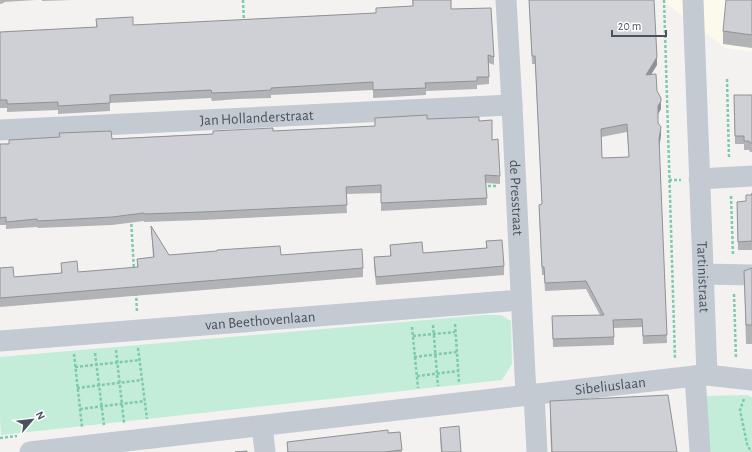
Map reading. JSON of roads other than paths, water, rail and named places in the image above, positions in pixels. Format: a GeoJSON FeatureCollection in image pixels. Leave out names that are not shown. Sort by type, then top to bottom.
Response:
{"type":"FeatureCollection","features":[{"type":"Feature","properties":{"kind":"street","name":"de Presstraat"},"geometry":{"type":"LineString","coordinates":[[506,0],[521,300],[537,452]]}},
{"type":"Feature","properties":{"kind":"street","name":"Tartinistraat"},"geometry":{"type":"LineString","coordinates":[[692,376],[703,274],[693,0]]}},
{"type":"Feature","properties":{"kind":"street","name":"Jan Hollanderstraat"},"geometry":{"type":"LineString","coordinates":[[0,130],[512,104]]}},
{"type":"Feature","properties":{"kind":"street"},"geometry":{"type":"LineString","coordinates":[[699,179],[752,176]]}},
{"type":"Feature","properties":{"kind":"street"},"geometry":{"type":"LineString","coordinates":[[703,274],[743,275]]}},
{"type":"Feature","properties":{"kind":"street","name":"van Beethovenlaan"},"geometry":{"type":"LineString","coordinates":[[0,341],[138,338],[521,300]]}},
{"type":"Feature","properties":{"kind":"street"},"geometry":{"type":"LineString","coordinates":[[692,376],[700,452]]}},
{"type":"Feature","properties":{"kind":"street","name":"Sibeliuslaan"},"geometry":{"type":"LineString","coordinates":[[530,395],[692,376],[745,379]]}},
{"type":"Feature","properties":{"kind":"street"},"geometry":{"type":"LineString","coordinates":[[30,452],[530,395]]}},
{"type":"Feature","properties":{"kind":"street"},"geometry":{"type":"LineString","coordinates":[[262,426],[265,452]]}}]}
